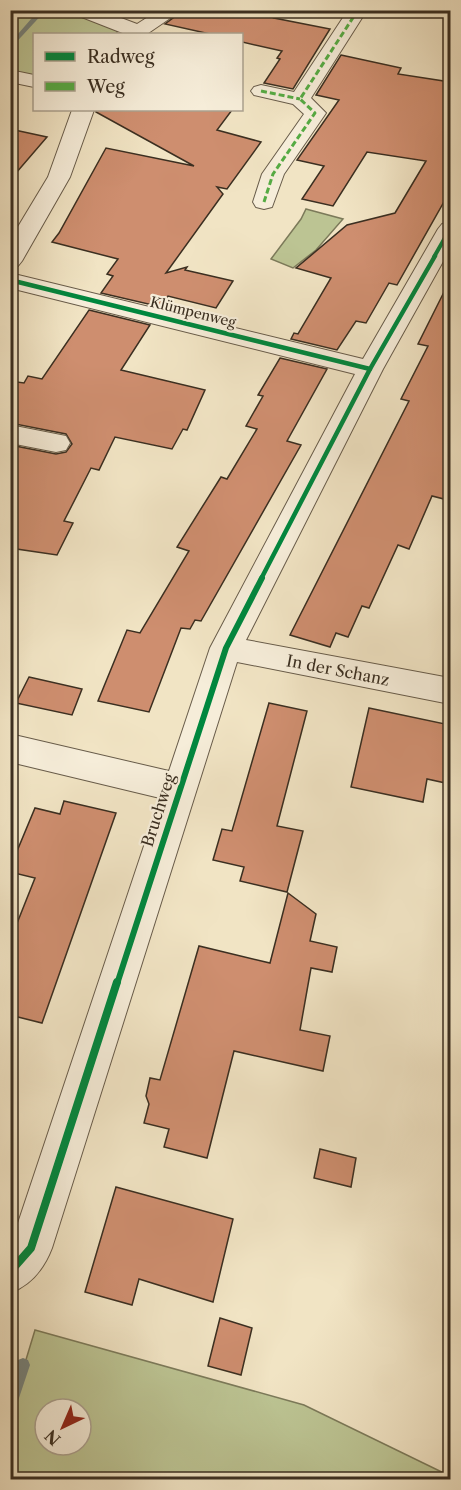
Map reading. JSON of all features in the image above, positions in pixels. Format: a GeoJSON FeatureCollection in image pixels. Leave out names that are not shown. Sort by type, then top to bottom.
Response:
{"type":"FeatureCollection","features":[{"type":"Feature","properties":{"kind":"street"},"geometry":{"type":"LineString","coordinates":[[81,10],[136,32],[173,10]]}},
{"type":"Feature","properties":{"kind":"street"},"geometry":{"type":"LineString","coordinates":[[300,99],[358,10]]}},
{"type":"Feature","properties":{"kind":"street"},"geometry":{"type":"LineString","coordinates":[[441,10],[450,12]]}},
{"type":"Feature","properties":{"kind":"street"},"geometry":{"type":"LineString","coordinates":[[10,76],[33,81]]}},
{"type":"Feature","properties":{"kind":"street"},"geometry":{"type":"LineString","coordinates":[[261,91],[300,99],[315,113],[273,174],[264,202]]}},
{"type":"Feature","properties":{"kind":"street"},"geometry":{"type":"LineString","coordinates":[[10,261],[59,177],[83,111]]}},
{"type":"Feature","properties":{"kind":"street","name":"Bruchweg"},"geometry":{"type":"LineString","coordinates":[[10,1272],[31,1248],[226,648],[370,369],[450,229]]}},
{"type":"Feature","properties":{"kind":"street","name":"Klümpenweg"},"geometry":{"type":"LineString","coordinates":[[10,279],[370,369]]}},
{"type":"Feature","properties":{"kind":"street"},"geometry":{"type":"LineString","coordinates":[[10,434],[56,443]]}},
{"type":"Feature","properties":{"kind":"street","name":"In der Schanz"},"geometry":{"type":"LineString","coordinates":[[226,648],[450,692]]}},
{"type":"Feature","properties":{"kind":"street"},"geometry":{"type":"LineString","coordinates":[[10,748],[180,788]]}},
{"type":"Feature","properties":{"kind":"green space"},"geometry":{"type":"Polygon","coordinates":[[[10,11],[69,11],[117,28],[117,33],[33,33],[33,78],[11,74],[10,11]]]}},
{"type":"Feature","properties":{"kind":"green space"},"geometry":{"type":"Polygon","coordinates":[[[306,209],[343,219],[316,250],[293,268],[271,259],[301,219],[306,209]]]}},
{"type":"Feature","properties":{"kind":"green space"},"geometry":{"type":"Polygon","coordinates":[[[35,1330],[304,1405],[450,1476],[450,1479],[11,1479],[11,1409],[35,1330]]]}},
{"type":"Feature","properties":{"kind":"building"},"geometry":{"type":"Polygon","coordinates":[[[184,10],[284,10],[274,18],[330,29],[293,89],[264,83],[280,59],[277,58],[282,51],[243,42],[243,33],[206,33],[165,24],[184,10]]]}},
{"type":"Feature","properties":{"kind":"building"},"geometry":{"type":"Polygon","coordinates":[[[341,55],[401,68],[398,74],[450,82],[450,191],[397,285],[389,283],[366,323],[356,321],[337,350],[291,339],[294,333],[298,334],[331,278],[296,268],[347,225],[395,213],[426,161],[367,152],[333,206],[302,199],[324,166],[297,160],[339,100],[316,95],[341,55]]]}},
{"type":"Feature","properties":{"kind":"building"},"geometry":{"type":"Polygon","coordinates":[[[231,111],[217,130],[261,142],[227,189],[217,187],[223,194],[166,273],[187,267],[185,270],[233,281],[216,308],[168,296],[161,307],[101,293],[113,276],[107,274],[118,259],[52,242],[106,148],[194,166],[96,112],[231,111]]]}},
{"type":"Feature","properties":{"kind":"building"},"geometry":{"type":"Polygon","coordinates":[[[10,129],[47,137],[10,180],[10,129]]]}},
{"type":"Feature","properties":{"kind":"building"},"geometry":{"type":"Polygon","coordinates":[[[450,280],[450,486],[444,499],[432,496],[409,549],[398,545],[369,608],[362,606],[348,637],[336,633],[330,647],[290,635],[409,401],[401,399],[428,346],[418,344],[450,280]]]}},
{"type":"Feature","properties":{"kind":"building"},"geometry":{"type":"Polygon","coordinates":[[[89,310],[150,325],[121,370],[205,390],[187,430],[183,429],[172,449],[115,437],[99,470],[91,468],[64,521],[73,523],[57,555],[10,548],[10,445],[56,454],[66,452],[72,444],[66,434],[10,423],[10,381],[24,383],[28,376],[42,379],[89,310]]]}},
{"type":"Feature","properties":{"kind":"building"},"geometry":{"type":"Polygon","coordinates":[[[280,358],[327,369],[287,441],[301,445],[201,621],[195,620],[190,629],[181,628],[149,712],[98,701],[127,630],[140,633],[189,551],[177,547],[221,477],[227,479],[257,429],[246,426],[263,396],[258,395],[280,358]]]}},
{"type":"Feature","properties":{"kind":"building"},"geometry":{"type":"Polygon","coordinates":[[[29,677],[82,689],[72,715],[16,703],[29,677]]]}},
{"type":"Feature","properties":{"kind":"building"},"geometry":{"type":"Polygon","coordinates":[[[269,703],[307,711],[277,826],[303,831],[287,892],[240,881],[244,867],[213,860],[222,829],[232,831],[269,703]]]}},
{"type":"Feature","properties":{"kind":"building"},"geometry":{"type":"Polygon","coordinates":[[[369,708],[450,725],[450,784],[427,779],[423,802],[351,787],[369,708]]]}},
{"type":"Feature","properties":{"kind":"building"},"geometry":{"type":"Polygon","coordinates":[[[64,801],[116,813],[42,1023],[10,1015],[10,941],[35,878],[10,872],[10,868],[35,808],[60,814],[64,801]]]}},
{"type":"Feature","properties":{"kind":"building"},"geometry":{"type":"Polygon","coordinates":[[[288,893],[316,914],[310,941],[337,947],[332,972],[311,968],[300,1030],[330,1036],[323,1071],[234,1051],[207,1158],[164,1147],[169,1129],[144,1123],[149,1104],[146,1096],[150,1078],[160,1080],[199,946],[270,963],[288,893]]]}},
{"type":"Feature","properties":{"kind":"building"},"geometry":{"type":"Polygon","coordinates":[[[320,1149],[356,1158],[351,1187],[314,1178],[320,1149]]]}},
{"type":"Feature","properties":{"kind":"building"},"geometry":{"type":"Polygon","coordinates":[[[116,1187],[233,1219],[213,1302],[139,1279],[132,1305],[85,1292],[116,1187]]]}},
{"type":"Feature","properties":{"kind":"building"},"geometry":{"type":"Polygon","coordinates":[[[220,1318],[252,1328],[241,1375],[208,1366],[220,1318]]]}},
{"type":"Feature","properties":{"kind":"waterway"},"geometry":{"type":"LineString","coordinates":[[10,47],[43,10]]}},
{"type":"Feature","properties":{"kind":"waterway"},"geometry":{"type":"LineString","coordinates":[[10,1405],[23,1365]]}},
{"type":"Feature","properties":{"kind":"marked path"},"geometry":{"type":"LineString","coordinates":[[264,202],[273,174],[315,113],[300,99],[358,10]]}},
{"type":"Feature","properties":{"kind":"marked path"},"geometry":{"type":"LineString","coordinates":[[261,91],[300,99]]}},
{"type":"Feature","properties":{"kind":"cycle path"},"geometry":{"type":"LineString","coordinates":[[10,1272],[31,1248],[226,648],[370,369],[450,229]]}},
{"type":"Feature","properties":{"kind":"cycle path"},"geometry":{"type":"LineString","coordinates":[[10,280],[370,369]]}}]}
